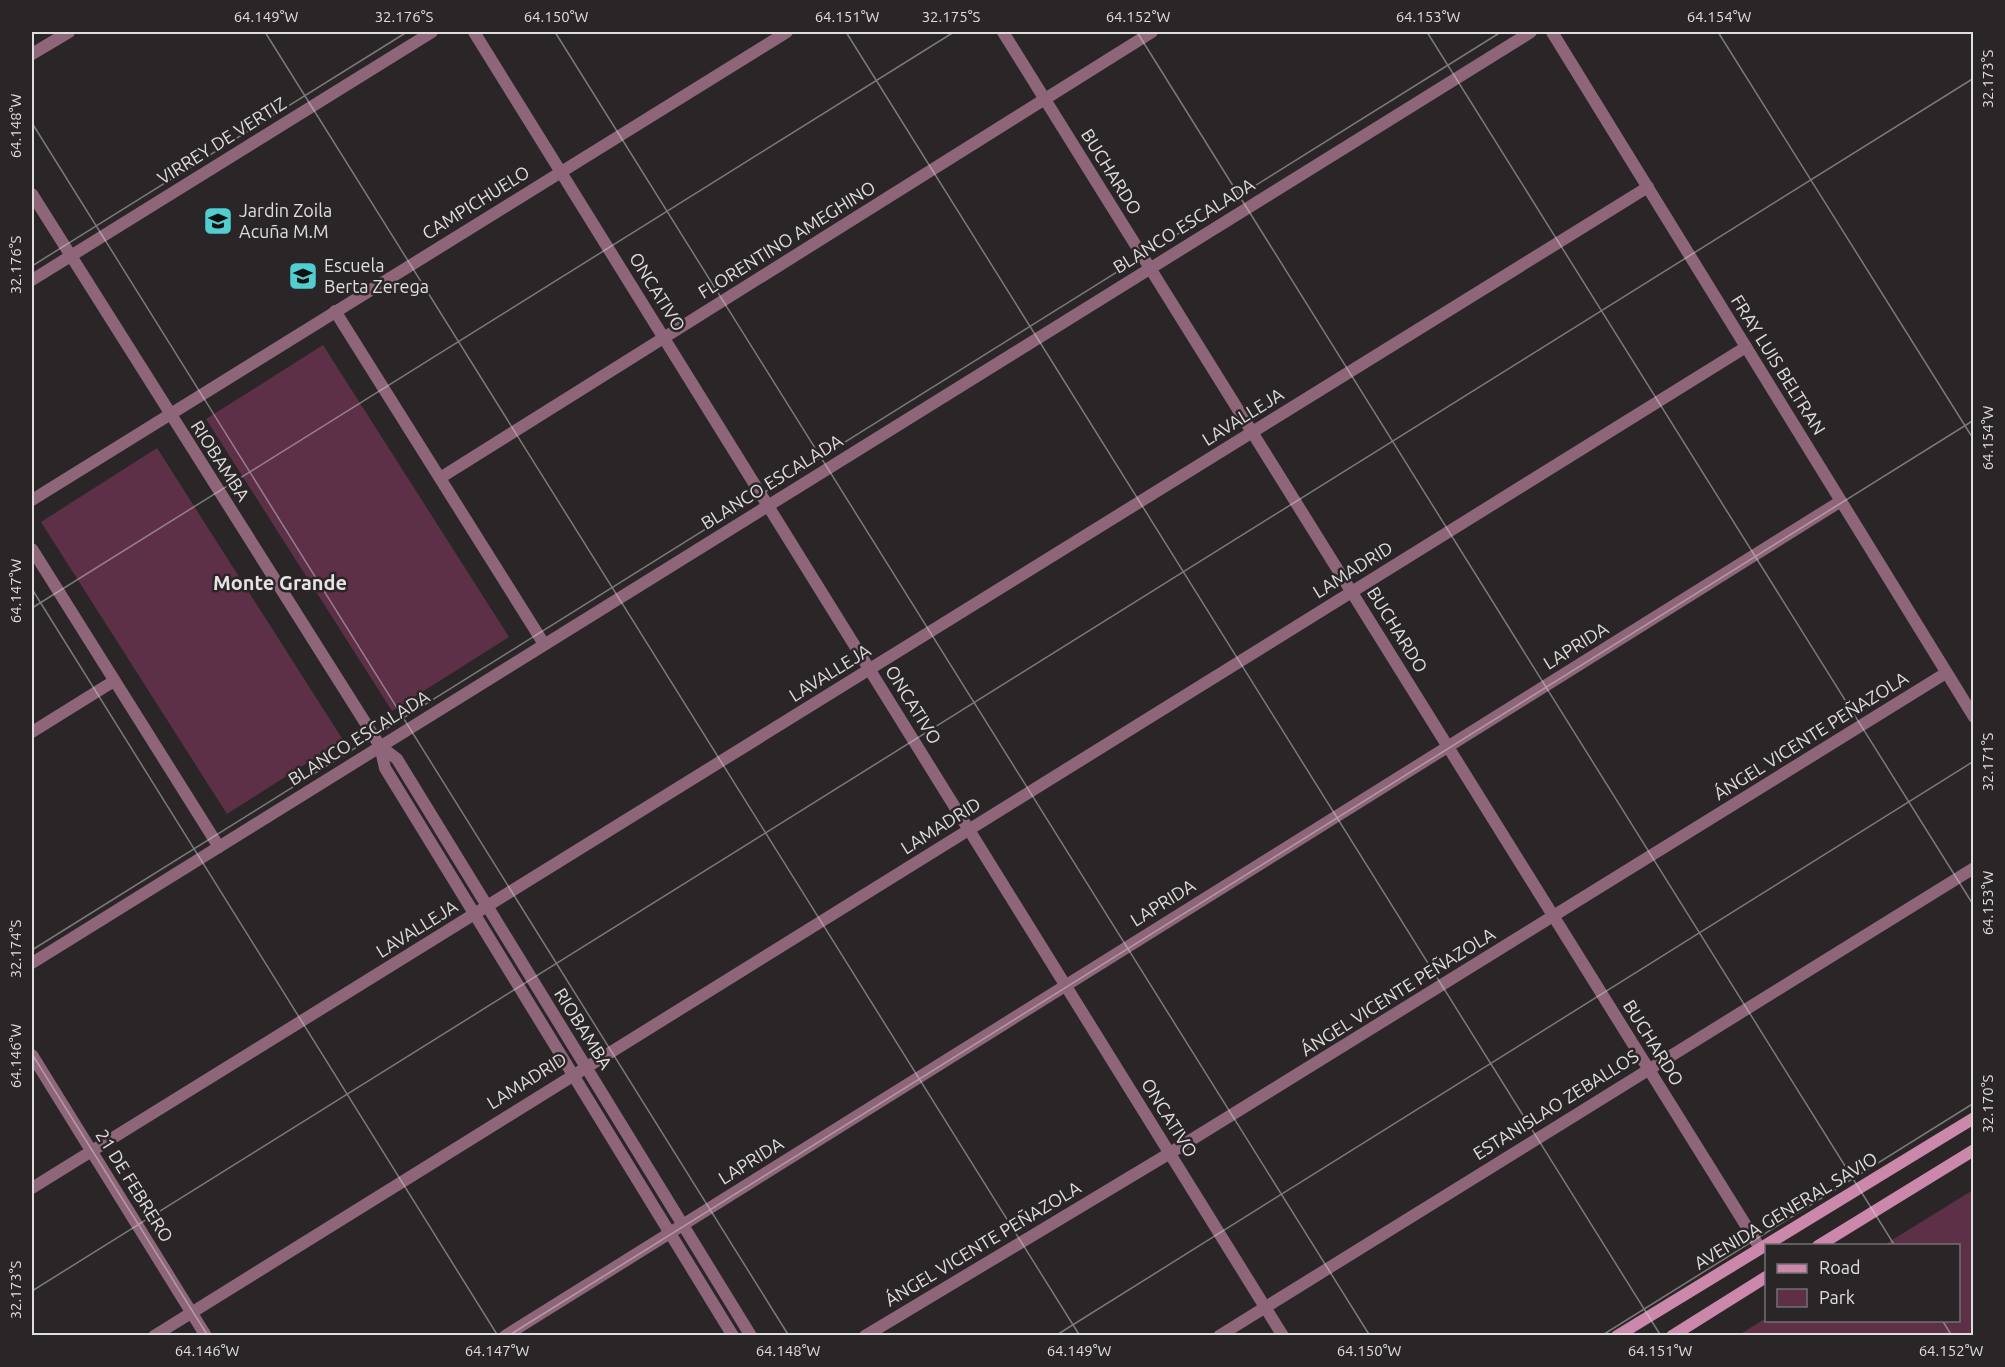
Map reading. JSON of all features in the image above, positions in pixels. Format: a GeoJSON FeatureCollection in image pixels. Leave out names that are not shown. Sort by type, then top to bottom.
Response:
{"type":"FeatureCollection","features":[{"type":"Feature","properties":{"kind":"main road","name":"AVENIDA GENERAL SAVIO"},"geometry":{"type":"LineString","coordinates":[[1767,1244],[1974,1118]]}},
{"type":"Feature","properties":{"kind":"main road"},"geometry":{"type":"LineString","coordinates":[[1820,1244],[1974,1150]]}},
{"type":"Feature","properties":{"kind":"main road","name":"AVENIDA GENERAL SAVIO"},"geometry":{"type":"LineString","coordinates":[[1617,1335],[1765,1245]]}},
{"type":"Feature","properties":{"kind":"main road"},"geometry":{"type":"LineString","coordinates":[[1672,1335],[1765,1278]]}},
{"type":"Feature","properties":{"kind":"street"},"geometry":{"type":"LineString","coordinates":[[32,54],[69,32]]}},
{"type":"Feature","properties":{"kind":"street","name":"VIRREY DE VERTIZ"},"geometry":{"type":"LineString","coordinates":[[32,280],[432,32]]}},
{"type":"Feature","properties":{"kind":"street","name":"ONCATIVO"},"geometry":{"type":"LineString","coordinates":[[474,32],[1283,1335]]}},
{"type":"Feature","properties":{"kind":"street","name":"CAMPICHUELO"},"geometry":{"type":"LineString","coordinates":[[32,500],[787,32]]}},
{"type":"Feature","properties":{"kind":"street","name":"BUCHARDO"},"geometry":{"type":"LineString","coordinates":[[1002,32],[1760,1248]]}},
{"type":"Feature","properties":{"kind":"street","name":"FLORENTINO AMEGHINO"},"geometry":{"type":"LineString","coordinates":[[440,478],[1152,32]]}},
{"type":"Feature","properties":{"kind":"street","name":"BLANCO ESCALADA"},"geometry":{"type":"LineString","coordinates":[[32,963],[1531,32]]}},
{"type":"Feature","properties":{"kind":"street","name":"FRAY LUIS BELTRAN"},"geometry":{"type":"LineString","coordinates":[[1552,32],[1974,717]]}},
{"type":"Feature","properties":{"kind":"street","name":"LAVALLEJA"},"geometry":{"type":"LineString","coordinates":[[32,1188],[1648,187]]}},
{"type":"Feature","properties":{"kind":"street","name":"RIOBAMBA"},"geometry":{"type":"LineString","coordinates":[[32,194],[380,746],[397,759],[751,1335]]}},
{"type":"Feature","properties":{"kind":"street"},"geometry":{"type":"LineString","coordinates":[[335,311],[544,644]]}},
{"type":"Feature","properties":{"kind":"street","name":"LAMADRID"},"geometry":{"type":"LineString","coordinates":[[154,1335],[571,1074],[969,830],[1746,347]]}},
{"type":"Feature","properties":{"kind":"street","name":"LAPRIDA"},"geometry":{"type":"LineString","coordinates":[[505,1335],[1841,501]]}},
{"type":"Feature","properties":{"kind":"street"},"geometry":{"type":"LineString","coordinates":[[32,549],[219,847]]}},
{"type":"Feature","properties":{"kind":"street","name":"ÁNGEL VICENTE PEÑAZOLA"},"geometry":{"type":"LineString","coordinates":[[865,1335],[1170,1153],[1946,673]]}},
{"type":"Feature","properties":{"kind":"street"},"geometry":{"type":"LineString","coordinates":[[32,732],[114,681]]}},
{"type":"Feature","properties":{"kind":"street","name":"RIOBAMBA"},"geometry":{"type":"LineString","coordinates":[[380,746],[384,768],[733,1335]]}},
{"type":"Feature","properties":{"kind":"street","name":"ESTANISLAO ZEBALLOS"},"geometry":{"type":"LineString","coordinates":[[1219,1335],[1974,868]]}},
{"type":"Feature","properties":{"kind":"street","name":"21 DE FEBRERO"},"geometry":{"type":"LineString","coordinates":[[32,1055],[206,1335]]}},
{"type":"Feature","properties":{"kind":"green space"},"geometry":{"type":"Polygon","coordinates":[[[323,345],[509,637],[392,711],[206,419],[323,345]]]}},
{"type":"Feature","properties":{"kind":"green space"},"geometry":{"type":"Polygon","coordinates":[[[157,448],[343,740],[227,814],[41,522],[157,448]]]}},
{"type":"Feature","properties":{"kind":"green space"},"geometry":{"type":"Polygon","coordinates":[[[1973,1190],[1973,1335],[1739,1335],[1765,1319],[1765,1322],[1960,1322],[1960,1244],[1886,1244],[1973,1190]]]}},
{"type":"Feature","properties":{"kind":"place","name":"Jardin Zoila Acuña M.M"},"geometry":{"type":"Point","coordinates":[218,221]}},
{"type":"Feature","properties":{"kind":"place","name":"Escuela Berta Zerega"},"geometry":{"type":"Point","coordinates":[303,276]}},
{"type":"Feature","properties":{"kind":"district","name":"Monte Grande"},"geometry":{"type":"Point","coordinates":[280,583]}}]}
